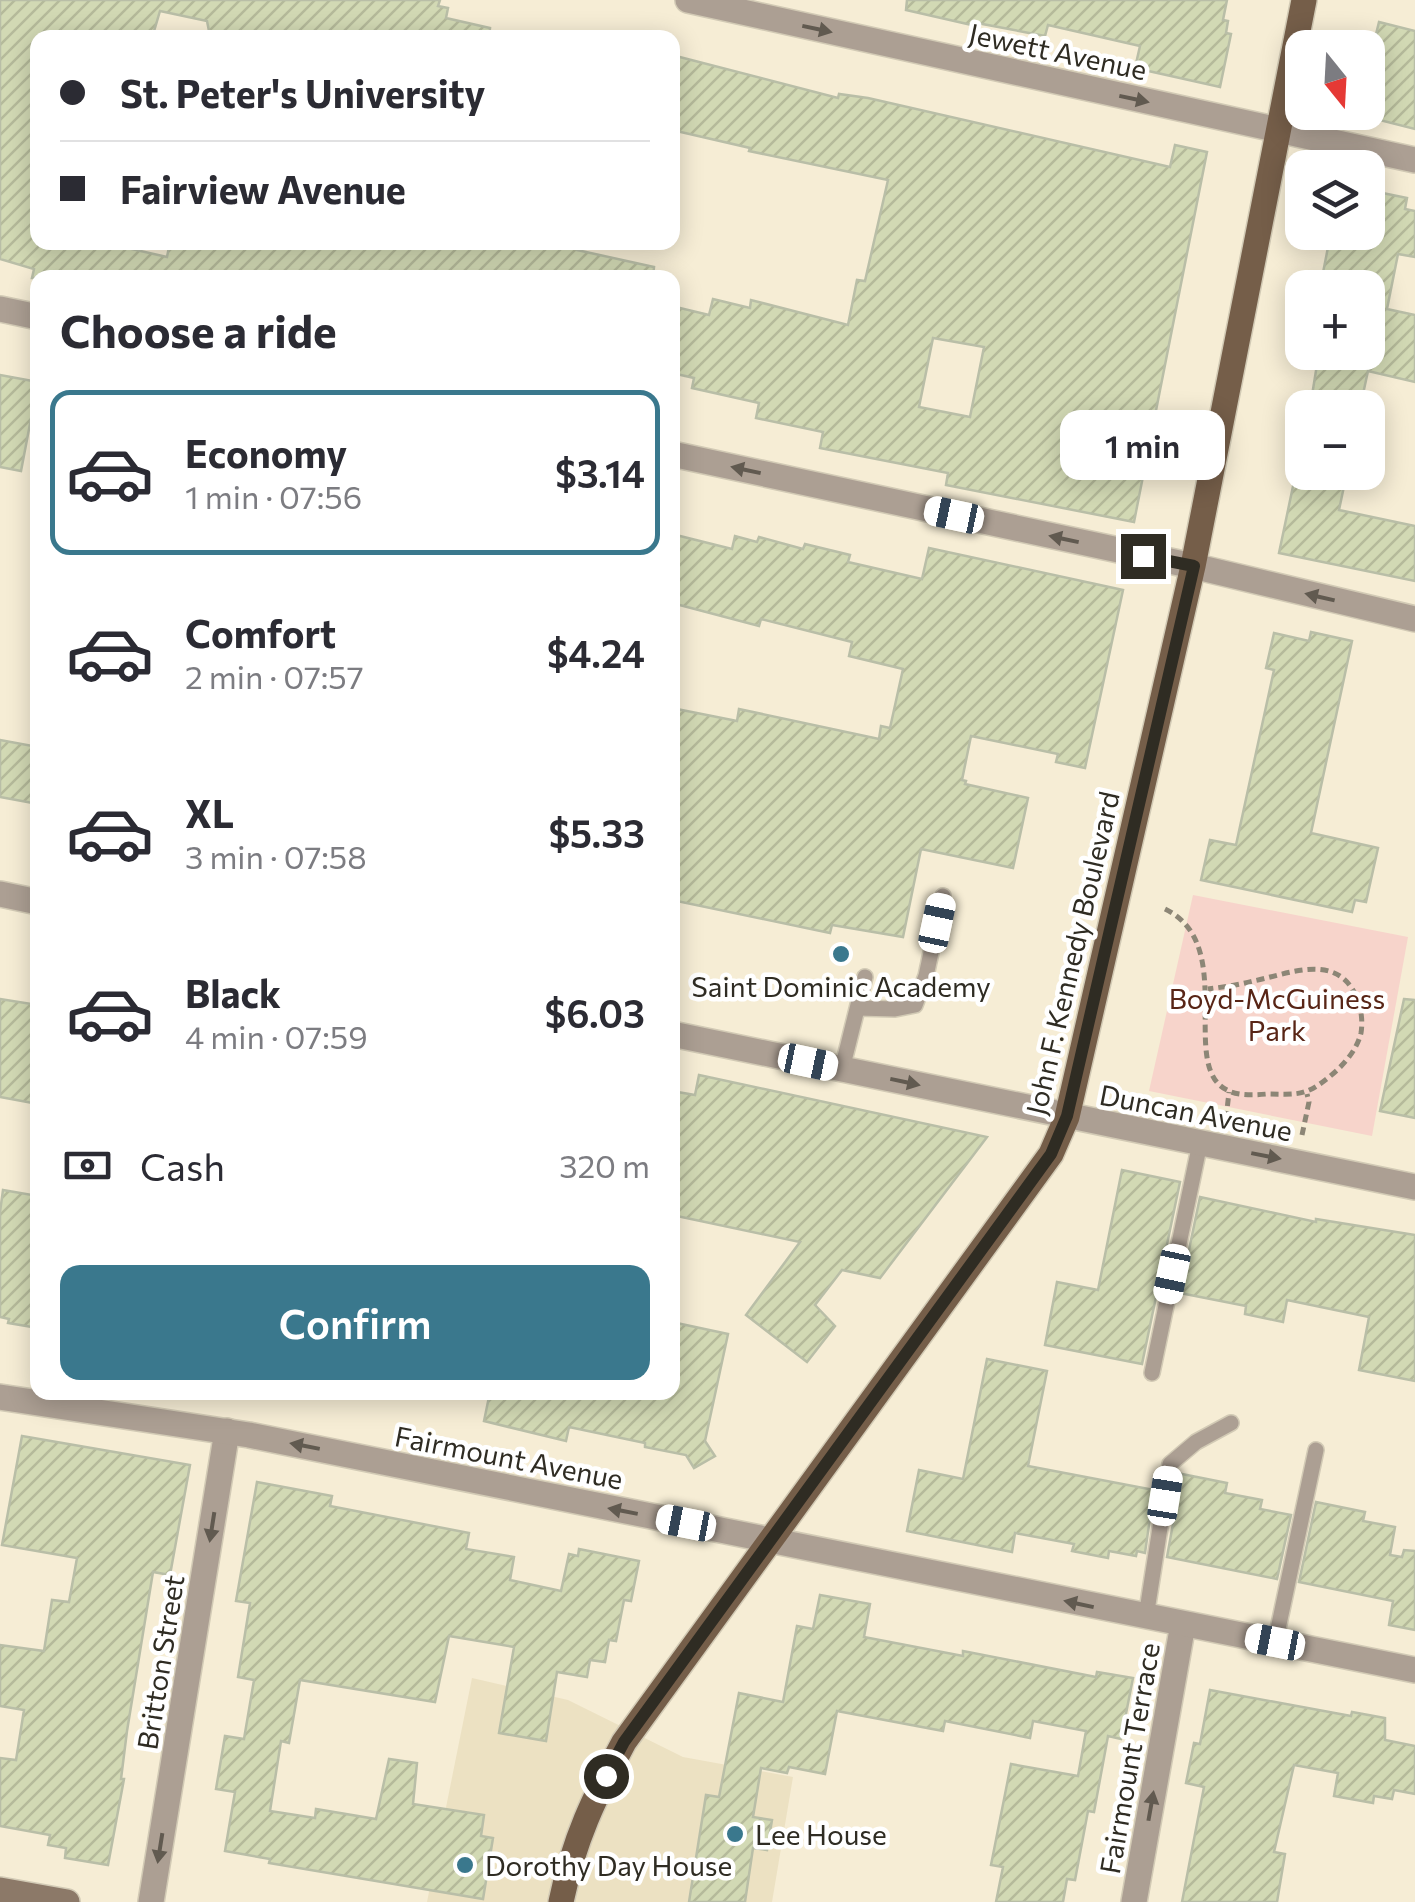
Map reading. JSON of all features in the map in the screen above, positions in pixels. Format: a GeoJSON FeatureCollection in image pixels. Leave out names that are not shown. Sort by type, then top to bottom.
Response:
{"type":"FeatureCollection","features":[{"type":"Feature","properties":{"kind":"main road","name":"John F. Kennedy Boulevard"},"geometry":{"type":"LineString","coordinates":[[561,1902],[577,1838],[624,1742],[1051,1154],[1067,1116],[1194,566],[1304,0]]}},
{"type":"Feature","properties":{"kind":"main road"},"geometry":{"type":"LineString","coordinates":[[0,1890],[68,1902]]}},
{"type":"Feature","properties":{"kind":"street","name":"Jewett Avenue"},"geometry":{"type":"LineString","coordinates":[[688,0],[1415,160]]}},
{"type":"Feature","properties":{"kind":"street"},"geometry":{"type":"LineString","coordinates":[[0,309],[30,315]]}},
{"type":"Feature","properties":{"kind":"street"},"geometry":{"type":"LineString","coordinates":[[680,456],[1194,566],[1415,619]]}},
{"type":"Feature","properties":{"kind":"street"},"geometry":{"type":"LineString","coordinates":[[0,894],[30,900]]}},
{"type":"Feature","properties":{"kind":"street","name":"Duncan Avenue"},"geometry":{"type":"LineString","coordinates":[[680,1036],[1415,1187]]}},
{"type":"Feature","properties":{"kind":"street","name":"Fairmount Avenue"},"geometry":{"type":"LineString","coordinates":[[0,1397],[228,1431],[1415,1670]]}},
{"type":"Feature","properties":{"kind":"street","name":"Britton Street"},"geometry":{"type":"LineString","coordinates":[[151,1902],[228,1431]]}},
{"type":"Feature","properties":{"kind":"street","name":"Fairmount Terrace"},"geometry":{"type":"LineString","coordinates":[[1134,1902],[1182,1624]]}},
{"type":"Feature","properties":{"kind":"lane"},"geometry":{"type":"LineString","coordinates":[[858,1008],[915,1005],[926,976],[943,896]]}},
{"type":"Feature","properties":{"kind":"lane"},"geometry":{"type":"LineString","coordinates":[[842,1069],[865,977]]}},
{"type":"Feature","properties":{"kind":"lane"},"geometry":{"type":"LineString","coordinates":[[1152,1373],[1200,1143]]}},
{"type":"Feature","properties":{"kind":"lane"},"geometry":{"type":"LineString","coordinates":[[1146,1617],[1170,1464],[1196,1442],[1230,1423]]}},
{"type":"Feature","properties":{"kind":"lane"},"geometry":{"type":"LineString","coordinates":[[1275,1642],[1316,1450]]}},
{"type":"Feature","properties":{"kind":"path"},"geometry":{"type":"LineString","coordinates":[[1164,909],[1178,915],[1196,942],[1208,989],[1204,1057],[1218,1082],[1230,1092],[1307,1094],[1343,1066],[1360,1034],[1361,1012],[1355,991],[1322,969],[1298,969],[1208,989]]}},
{"type":"Feature","properties":{"kind":"path"},"geometry":{"type":"LineString","coordinates":[[1226,1119],[1230,1092]]}},
{"type":"Feature","properties":{"kind":"path"},"geometry":{"type":"LineString","coordinates":[[1302,1135],[1307,1094]]}},
{"type":"Feature","properties":{"kind":"shaded area"},"geometry":{"type":"Polygon","coordinates":[[[472,1678],[568,1700],[683,1757],[793,1777],[772,1902],[427,1902],[472,1678]]]}},
{"type":"Feature","properties":{"kind":"green space","name":"Boyd-McGuiness Park"},"geometry":{"type":"Polygon","coordinates":[[[1193,895],[1408,937],[1372,1136],[1149,1091],[1193,895]]]}},
{"type":"Feature","properties":{"kind":"building"},"geometry":{"type":"Polygon","coordinates":[[[0,0],[440,0],[438,6],[448,8],[446,18],[490,30],[209,30],[207,21],[160,11],[154,30],[30,30],[30,250],[136,250],[167,257],[168,250],[577,250],[654,267],[34,270],[0,259],[0,0]]]}},
{"type":"Feature","properties":{"kind":"building"},"geometry":{"type":"Polygon","coordinates":[[[907,0],[1227,0],[1223,20],[1228,21],[1226,33],[1231,34],[1220,87],[1135,68],[1140,46],[1048,25],[1045,36],[977,23],[976,26],[906,10],[907,0]]]}},
{"type":"Feature","properties":{"kind":"building"},"geometry":{"type":"Polygon","coordinates":[[[1379,22],[1415,31],[1415,129],[1385,121],[1385,30],[1377,30],[1379,22]]]}},
{"type":"Feature","properties":{"kind":"building"},"geometry":{"type":"Polygon","coordinates":[[[680,57],[838,98],[839,94],[868,98],[1170,167],[1175,145],[1207,152],[1134,522],[946,485],[948,473],[820,448],[823,432],[756,418],[759,403],[692,388],[694,378],[680,375],[680,308],[709,315],[713,299],[750,308],[751,300],[848,325],[857,280],[865,281],[888,180],[749,151],[750,148],[680,132],[680,57]],[[933,338],[919,407],[970,417],[984,347],[933,338]]]}},
{"type":"Feature","properties":{"kind":"building"},"geometry":{"type":"Polygon","coordinates":[[[1385,193],[1407,198],[1405,209],[1415,211],[1415,257],[1398,254],[1387,309],[1415,315],[1415,382],[1368,371],[1364,390],[1313,390],[1316,370],[1385,370],[1385,270],[1324,270],[1327,250],[1385,250],[1385,193]]]}},
{"type":"Feature","properties":{"kind":"building"},"geometry":{"type":"Polygon","coordinates":[[[0,375],[30,381],[30,424],[21,471],[0,467],[0,375]]]}},
{"type":"Feature","properties":{"kind":"building"},"geometry":{"type":"Polygon","coordinates":[[[1292,490],[1343,490],[1339,510],[1415,526],[1415,581],[1279,553],[1292,490]]]}},
{"type":"Feature","properties":{"kind":"building"},"geometry":{"type":"Polygon","coordinates":[[[680,536],[732,549],[735,536],[757,542],[759,537],[803,549],[805,544],[850,555],[848,562],[922,579],[929,548],[1123,590],[1085,768],[1056,762],[1058,754],[971,736],[962,780],[965,784],[1028,798],[1013,868],[921,849],[903,937],[832,925],[830,933],[680,902],[680,710],[737,721],[739,709],[879,739],[881,726],[890,728],[903,669],[849,656],[852,642],[761,619],[759,626],[680,605],[680,536]]]}},
{"type":"Feature","properties":{"kind":"building"},"geometry":{"type":"Polygon","coordinates":[[[1311,632],[1352,641],[1311,833],[1378,848],[1366,902],[1355,900],[1352,912],[1201,880],[1210,840],[1236,845],[1274,670],[1266,668],[1274,633],[1309,641],[1311,632]]]}},
{"type":"Feature","properties":{"kind":"building"},"geometry":{"type":"Polygon","coordinates":[[[0,740],[30,746],[30,803],[0,797],[0,740]]]}},
{"type":"Feature","properties":{"kind":"building"},"geometry":{"type":"Polygon","coordinates":[[[0,999],[30,1004],[30,1103],[0,1097],[0,999]]]}},
{"type":"Feature","properties":{"kind":"building"},"geometry":{"type":"Polygon","coordinates":[[[1404,999],[1415,1000],[1415,1118],[1380,1111],[1404,999]]]}},
{"type":"Feature","properties":{"kind":"building"},"geometry":{"type":"Polygon","coordinates":[[[699,1075],[987,1137],[880,1278],[842,1270],[815,1305],[835,1326],[807,1362],[746,1315],[800,1242],[680,1217],[680,1092],[695,1095],[699,1075]]]}},
{"type":"Feature","properties":{"kind":"building"},"geometry":{"type":"Polygon","coordinates":[[[1122,1170],[1180,1182],[1142,1364],[1045,1345],[1057,1282],[1098,1290],[1122,1170]]]}},
{"type":"Feature","properties":{"kind":"building"},"geometry":{"type":"Polygon","coordinates":[[[3,1190],[30,1195],[30,1327],[8,1323],[9,1319],[0,1317],[3,1190]]]}},
{"type":"Feature","properties":{"kind":"building"},"geometry":{"type":"Polygon","coordinates":[[[1200,1197],[1316,1222],[1415,1235],[1415,1381],[1359,1370],[1369,1317],[1287,1300],[1283,1322],[1245,1314],[1246,1306],[1180,1293],[1200,1197]]]}},
{"type":"Feature","properties":{"kind":"building"},"geometry":{"type":"Polygon","coordinates":[[[680,1324],[728,1334],[705,1441],[715,1456],[694,1468],[686,1455],[645,1447],[645,1443],[569,1427],[566,1441],[484,1421],[488,1400],[680,1400],[680,1324]]]}},
{"type":"Feature","properties":{"kind":"building"},"geometry":{"type":"Polygon","coordinates":[[[987,1359],[1047,1371],[1028,1466],[1154,1490],[1145,1553],[1137,1551],[1136,1556],[1109,1551],[1108,1558],[1072,1551],[1074,1544],[1015,1533],[1012,1552],[907,1531],[919,1470],[963,1479],[987,1359]]]}},
{"type":"Feature","properties":{"kind":"building"},"geometry":{"type":"Polygon","coordinates":[[[22,1436],[190,1465],[170,1575],[153,1572],[108,1865],[65,1858],[66,1848],[48,1845],[50,1835],[0,1826],[0,1758],[16,1760],[24,1710],[0,1706],[0,1645],[44,1651],[52,1600],[69,1602],[77,1558],[2,1545],[22,1436]]]}},
{"type":"Feature","properties":{"kind":"building"},"geometry":{"type":"Polygon","coordinates":[[[1182,1474],[1227,1483],[1225,1493],[1262,1500],[1260,1509],[1291,1515],[1277,1579],[1167,1557],[1182,1474]]]}},
{"type":"Feature","properties":{"kind":"building"},"geometry":{"type":"Polygon","coordinates":[[[257,1482],[332,1496],[330,1506],[469,1533],[466,1549],[514,1557],[510,1580],[561,1591],[569,1554],[578,1556],[579,1549],[639,1561],[631,1601],[624,1600],[616,1641],[609,1640],[605,1662],[590,1660],[587,1677],[557,1672],[546,1741],[499,1733],[514,1647],[449,1636],[435,1702],[300,1680],[289,1743],[281,1741],[270,1811],[315,1818],[316,1809],[376,1819],[389,1759],[417,1763],[413,1804],[484,1815],[481,1836],[493,1838],[483,1899],[269,1863],[270,1859],[225,1851],[235,1792],[216,1789],[225,1736],[244,1739],[254,1680],[238,1677],[250,1603],[236,1601],[257,1482]]]}},
{"type":"Feature","properties":{"kind":"building"},"geometry":{"type":"Polygon","coordinates":[[[1316,1502],[1365,1512],[1363,1521],[1395,1527],[1390,1555],[1402,1557],[1404,1550],[1415,1551],[1415,1630],[1389,1625],[1393,1601],[1299,1582],[1316,1502]]]}},
{"type":"Feature","properties":{"kind":"building"},"geometry":{"type":"Polygon","coordinates":[[[820,1595],[870,1604],[864,1637],[963,1656],[963,1651],[1096,1677],[1097,1672],[1133,1678],[1121,1739],[1108,1736],[1094,1812],[1088,1811],[1075,1880],[1067,1879],[1063,1902],[996,1902],[1003,1867],[991,1865],[1011,1764],[1078,1776],[1086,1731],[1033,1721],[1030,1738],[945,1721],[943,1731],[837,1711],[825,1774],[789,1767],[787,1773],[761,1768],[753,1817],[772,1820],[767,1850],[753,1848],[745,1902],[689,1902],[706,1795],[719,1797],[739,1693],[783,1702],[797,1626],[813,1629],[820,1595]]]}},
{"type":"Feature","properties":{"kind":"building"},"geometry":{"type":"Polygon","coordinates":[[[1210,1690],[1351,1716],[1352,1712],[1385,1718],[1385,1740],[1415,1746],[1415,1794],[1394,1790],[1392,1799],[1374,1796],[1373,1803],[1334,1796],[1338,1773],[1294,1765],[1274,1852],[1285,1854],[1277,1902],[1182,1902],[1204,1787],[1186,1783],[1194,1743],[1200,1744],[1210,1690]]]}},
{"type":"Feature","properties":{"kind":"place","name":"Saint Dominic Academy"},"geometry":{"type":"Point","coordinates":[841,954]}},
{"type":"Feature","properties":{"kind":"place","name":"Lee House"},"geometry":{"type":"Point","coordinates":[735,1834]}},
{"type":"Feature","properties":{"kind":"place","name":"Dorothy Day House"},"geometry":{"type":"Point","coordinates":[465,1865]}},
{"type":"Feature","properties":{"kind":"route"},"geometry":{"type":"LineString","coordinates":[[606,1776],[624,1742],[1051,1154],[1067,1116],[1194,566],[1143,556]]}}]}
